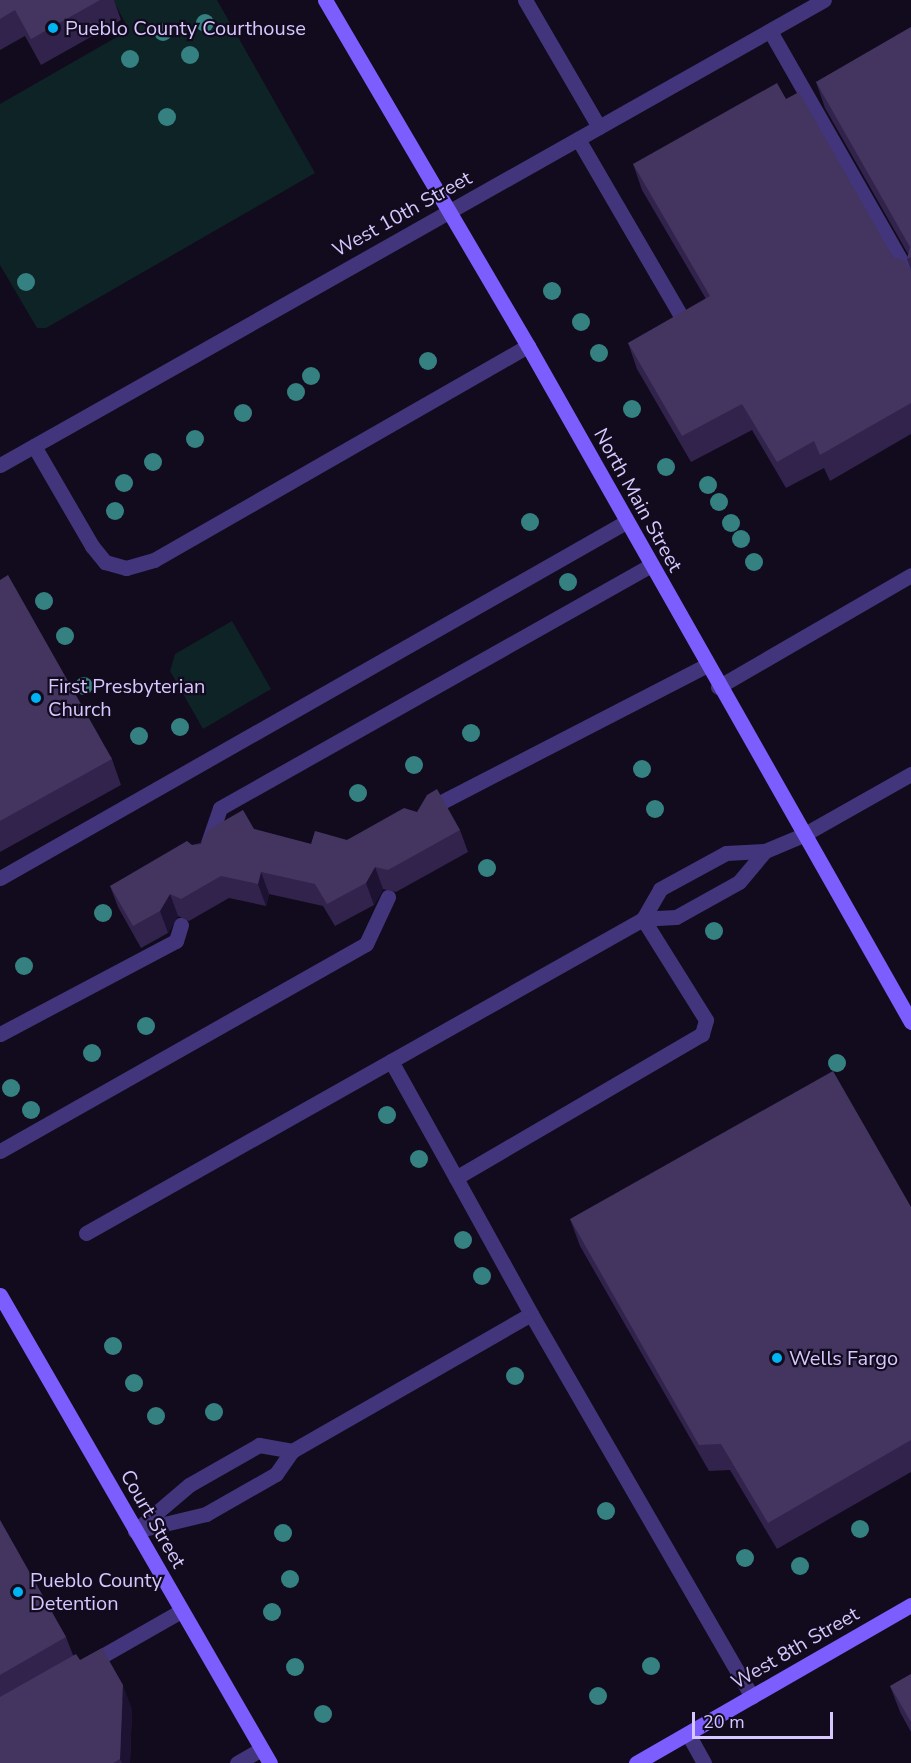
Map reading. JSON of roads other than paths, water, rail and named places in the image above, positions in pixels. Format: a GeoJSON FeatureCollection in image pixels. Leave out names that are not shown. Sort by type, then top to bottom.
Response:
{"type":"FeatureCollection","features":[{"type":"Feature","properties":{"kind":"street","name":"North Main Street"},"geometry":{"type":"LineString","coordinates":[[325,0],[528,346],[718,687],[911,1022]]}},
{"type":"Feature","properties":{"kind":"street"},"geometry":{"type":"LineString","coordinates":[[525,0],[599,127]]}},
{"type":"Feature","properties":{"kind":"street","name":"West 10th Street"},"geometry":{"type":"LineString","coordinates":[[0,465],[824,0]]}},
{"type":"Feature","properties":{"kind":"street"},"geometry":{"type":"LineString","coordinates":[[770,31],[911,278]]}},
{"type":"Feature","properties":{"kind":"street"},"geometry":{"type":"LineString","coordinates":[[578,139],[680,314]]}},
{"type":"Feature","properties":{"kind":"street"},"geometry":{"type":"LineString","coordinates":[[34,446],[92,546],[105,562],[126,568],[154,560],[528,346]]}},
{"type":"Feature","properties":{"kind":"street"},"geometry":{"type":"LineString","coordinates":[[0,878],[626,522]]}},
{"type":"Feature","properties":{"kind":"street"},"geometry":{"type":"LineString","coordinates":[[203,858],[220,808],[651,566]]}},
{"type":"Feature","properties":{"kind":"street"},"geometry":{"type":"LineString","coordinates":[[718,687],[911,575]]}},
{"type":"Feature","properties":{"kind":"street"},"geometry":{"type":"LineString","coordinates":[[420,825],[428,809],[707,665]]}},
{"type":"Feature","properties":{"kind":"street"},"geometry":{"type":"LineString","coordinates":[[643,919],[660,890],[726,853],[765,851],[803,836],[911,774]]}},
{"type":"Feature","properties":{"kind":"street"},"geometry":{"type":"LineString","coordinates":[[86,1233],[643,919],[676,917],[740,882],[765,851]]}},
{"type":"Feature","properties":{"kind":"street"},"geometry":{"type":"LineString","coordinates":[[0,1152],[366,944],[388,897]]}},
{"type":"Feature","properties":{"kind":"street"},"geometry":{"type":"LineString","coordinates":[[456,1178],[702,1034],[706,1020],[643,919]]}},
{"type":"Feature","properties":{"kind":"street"},"geometry":{"type":"LineString","coordinates":[[0,1034],[176,941],[181,926]]}},
{"type":"Feature","properties":{"kind":"street"},"geometry":{"type":"LineString","coordinates":[[391,1061],[531,1314],[752,1697]]}},
{"type":"Feature","properties":{"kind":"street","name":"Court Street"},"geometry":{"type":"LineString","coordinates":[[0,1295],[270,1763]]}},
{"type":"Feature","properties":{"kind":"street"},"geometry":{"type":"LineString","coordinates":[[135,1532],[206,1514],[276,1474],[292,1451],[531,1314]]}},
{"type":"Feature","properties":{"kind":"street"},"geometry":{"type":"LineString","coordinates":[[135,1532],[189,1485],[259,1445],[292,1451]]}},
{"type":"Feature","properties":{"kind":"street","name":"West 8th Street"},"geometry":{"type":"LineString","coordinates":[[636,1763],[911,1605]]}},
{"type":"Feature","properties":{"kind":"street"},"geometry":{"type":"LineString","coordinates":[[70,1675],[182,1611]]}},
{"type":"Feature","properties":{"kind":"street"},"geometry":{"type":"LineString","coordinates":[[688,1734],[704,1763]]}},
{"type":"Feature","properties":{"kind":"street"},"geometry":{"type":"LineString","coordinates":[[237,1763],[261,1749]]}},
{"type":"Feature","properties":{"kind":"place","name":"Pueblo County Courthouse"},"geometry":{"type":"Point","coordinates":[53,28]}},
{"type":"Feature","properties":{"kind":"place","name":"First Presbyterian Church"},"geometry":{"type":"Point","coordinates":[36,698]}},
{"type":"Feature","properties":{"kind":"place","name":"Wells Fargo"},"geometry":{"type":"Point","coordinates":[777,1358]}},
{"type":"Feature","properties":{"kind":"place","name":"Pueblo County Detention"},"geometry":{"type":"Point","coordinates":[18,1592]}}]}
